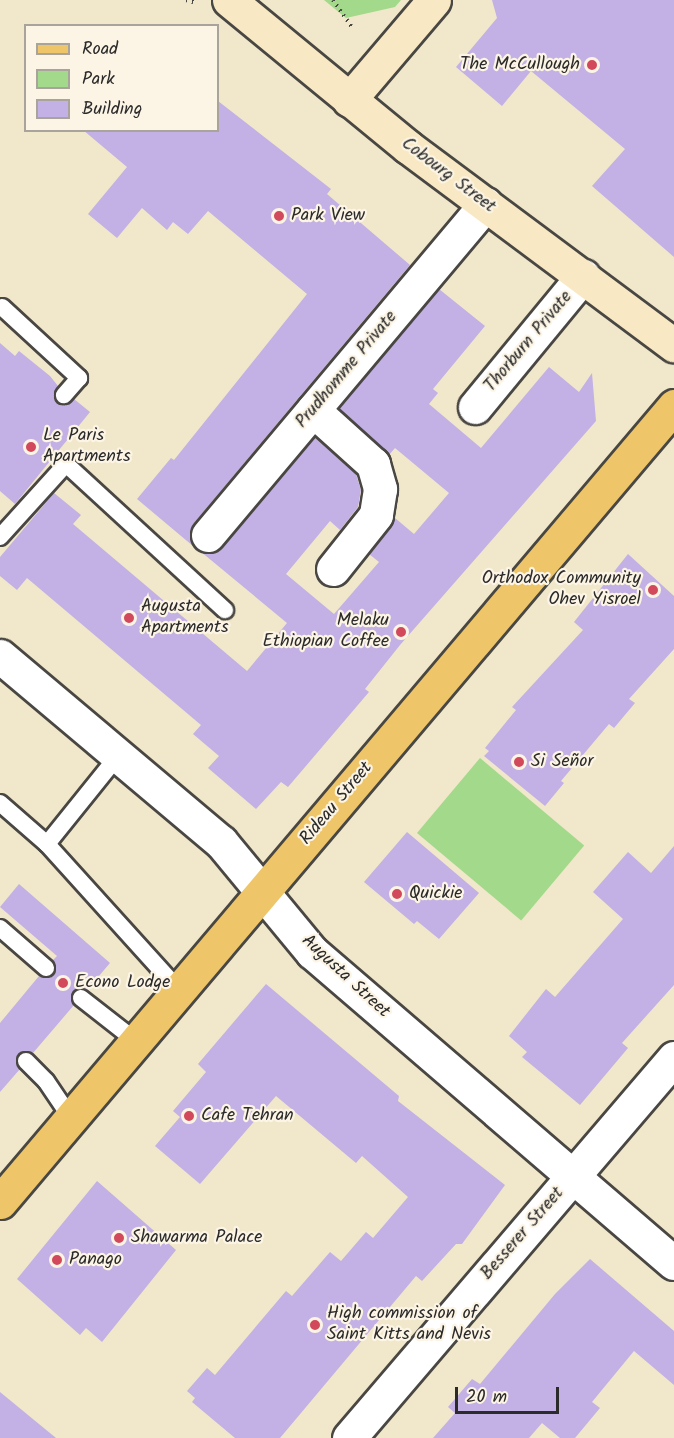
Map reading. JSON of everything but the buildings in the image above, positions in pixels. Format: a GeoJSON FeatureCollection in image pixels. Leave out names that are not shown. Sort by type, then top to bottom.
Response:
{"type":"FeatureCollection","features":[{"type":"Feature","properties":{"kind":"main road","name":"Rideau Street"},"geometry":{"type":"LineString","coordinates":[[0,1202],[674,406]]}},
{"type":"Feature","properties":{"kind":"street","name":"Cobourg Street"},"geometry":{"type":"LineString","coordinates":[[229,0],[349,100],[674,345]]}},
{"type":"Feature","properties":{"kind":"street"},"geometry":{"type":"LineString","coordinates":[[349,100],[435,0]]}},
{"type":"Feature","properties":{"kind":"street","name":"Prudhomme Private"},"geometry":{"type":"LineString","coordinates":[[208,535],[486,204]]}},
{"type":"Feature","properties":{"kind":"street","name":"Thorburn Private"},"geometry":{"type":"LineString","coordinates":[[475,407],[583,276]]}},
{"type":"Feature","properties":{"kind":"street"},"geometry":{"type":"LineString","coordinates":[[313,410],[373,464],[380,489],[376,515],[333,569]]}},
{"type":"Feature","properties":{"kind":"street","name":"Augusta Street"},"geometry":{"type":"LineString","coordinates":[[0,656],[117,757],[221,842],[312,951],[674,1263]]}},
{"type":"Feature","properties":{"kind":"street","name":"Besserer Street"},"geometry":{"type":"LineString","coordinates":[[349,1438],[674,1058]]}},
{"type":"Feature","properties":{"kind":"lane"},"geometry":{"type":"LineString","coordinates":[[2,307],[79,378],[63,395]]}},
{"type":"Feature","properties":{"kind":"lane"},"geometry":{"type":"LineString","coordinates":[[0,537],[66,464],[225,610]]}},
{"type":"Feature","properties":{"kind":"lane"},"geometry":{"type":"LineString","coordinates":[[47,844],[117,757]]}},
{"type":"Feature","properties":{"kind":"lane"},"geometry":{"type":"LineString","coordinates":[[0,802],[47,844],[180,991]]}},
{"type":"Feature","properties":{"kind":"lane"},"geometry":{"type":"LineString","coordinates":[[0,928],[46,968]]}},
{"type":"Feature","properties":{"kind":"lane"},"geometry":{"type":"LineString","coordinates":[[81,998],[136,1041]]}},
{"type":"Feature","properties":{"kind":"lane"},"geometry":{"type":"LineString","coordinates":[[26,1061],[46,1081],[71,1118]]}},
{"type":"Feature","properties":{"kind":"path"},"geometry":{"type":"LineString","coordinates":[[333,0],[352,27]]}},
{"type":"Feature","properties":{"kind":"green space"},"geometry":{"type":"Polygon","coordinates":[[[324,0],[401,0],[395,7],[346,18],[324,0]]]}},
{"type":"Feature","properties":{"kind":"green space"},"geometry":{"type":"Polygon","coordinates":[[[480,758],[584,845],[521,920],[417,833],[480,758]]]}},
{"type":"Feature","properties":{"kind":"place","name":"The McCullough"},"geometry":{"type":"Point","coordinates":[592,65]}},
{"type":"Feature","properties":{"kind":"place","name":"Park View"},"geometry":{"type":"Point","coordinates":[279,216]}},
{"type":"Feature","properties":{"kind":"place","name":"Le Paris Apartments"},"geometry":{"type":"Point","coordinates":[31,447]}},
{"type":"Feature","properties":{"kind":"place","name":"Orthodox Community Ohev Yisroel"},"geometry":{"type":"Point","coordinates":[653,590]}},
{"type":"Feature","properties":{"kind":"place","name":"Augusta Apartments"},"geometry":{"type":"Point","coordinates":[129,618]}},
{"type":"Feature","properties":{"kind":"place","name":"Melaku Ethiopian Coffee"},"geometry":{"type":"Point","coordinates":[401,632]}},
{"type":"Feature","properties":{"kind":"place","name":"Si Señor"},"geometry":{"type":"Point","coordinates":[519,762]}},
{"type":"Feature","properties":{"kind":"place","name":"Quickie"},"geometry":{"type":"Point","coordinates":[397,894]}},
{"type":"Feature","properties":{"kind":"place","name":"Econo Lodge"},"geometry":{"type":"Point","coordinates":[63,983]}},
{"type":"Feature","properties":{"kind":"place","name":"Cafe Tehran"},"geometry":{"type":"Point","coordinates":[189,1116]}},
{"type":"Feature","properties":{"kind":"place","name":"Shawarma Palace"},"geometry":{"type":"Point","coordinates":[119,1238]}},
{"type":"Feature","properties":{"kind":"place","name":"Panago"},"geometry":{"type":"Point","coordinates":[57,1260]}},
{"type":"Feature","properties":{"kind":"place","name":"High commission of Saint Kitts and Nevis"},"geometry":{"type":"Point","coordinates":[315,1325]}}]}
